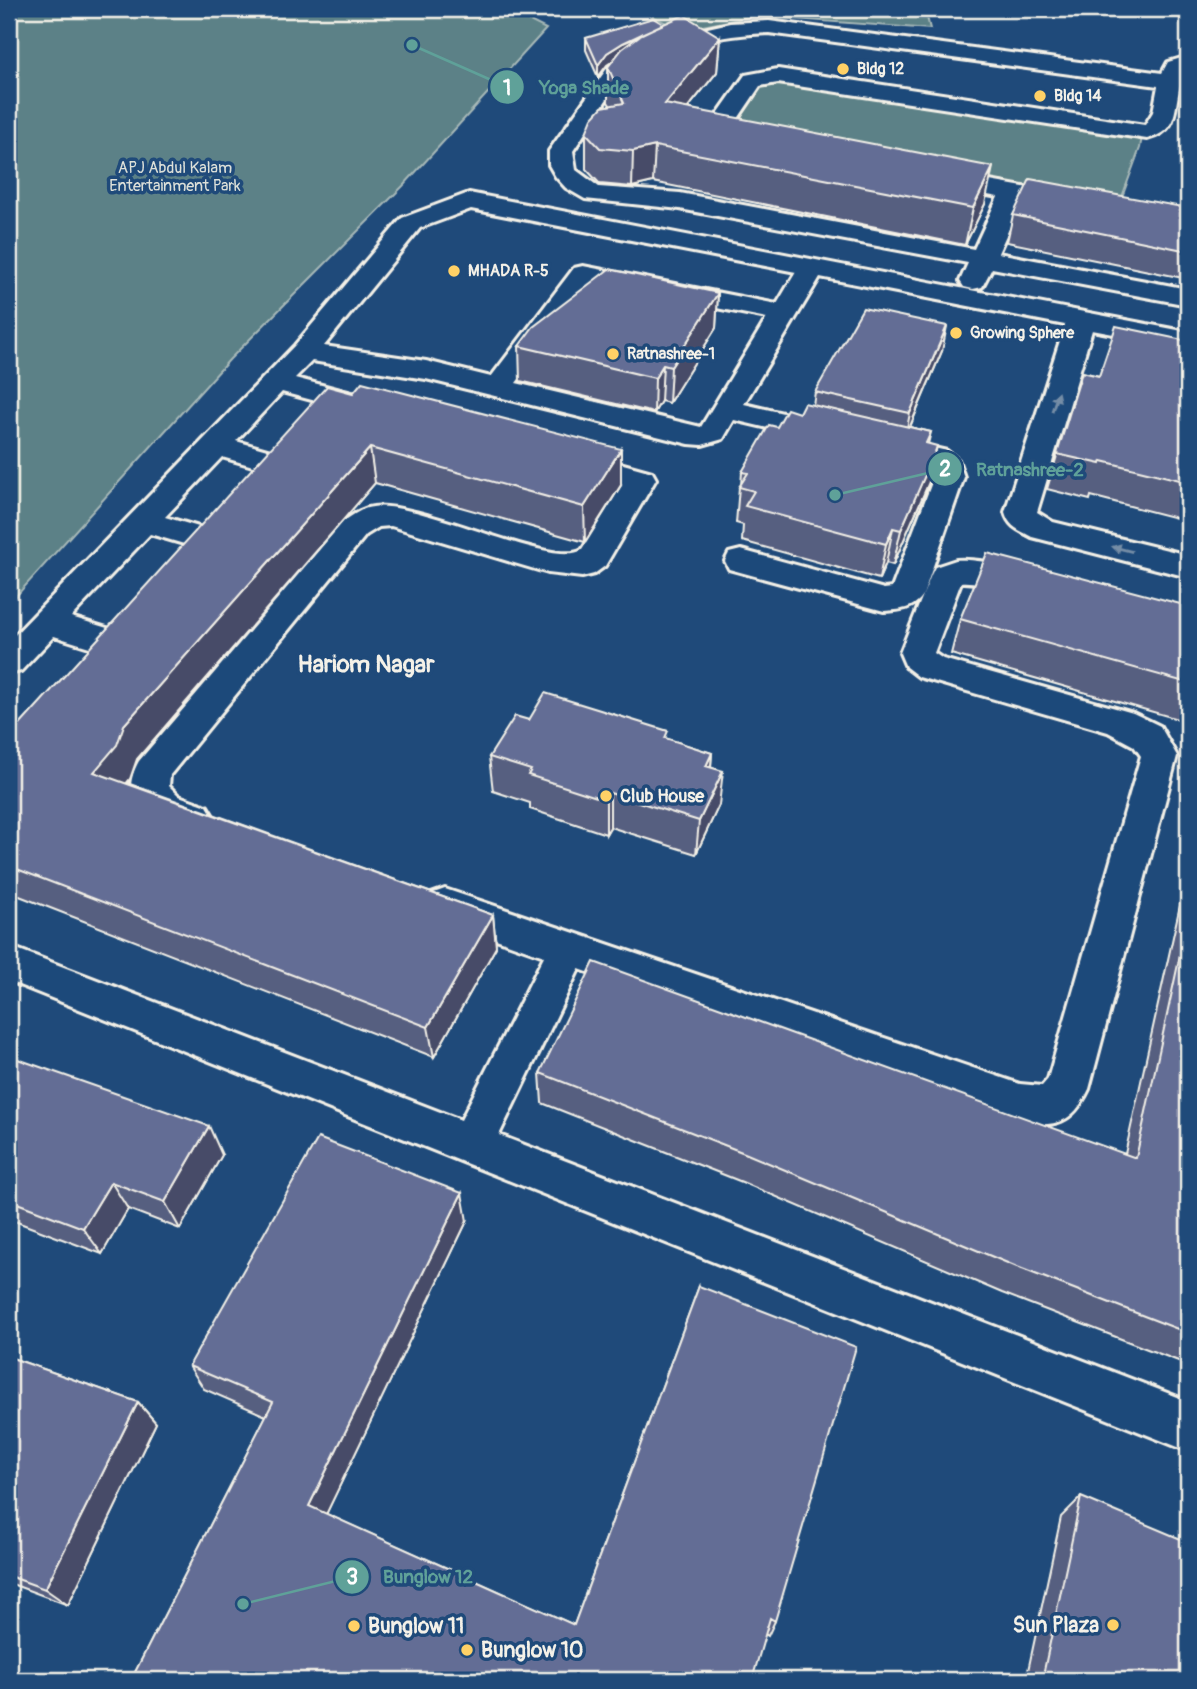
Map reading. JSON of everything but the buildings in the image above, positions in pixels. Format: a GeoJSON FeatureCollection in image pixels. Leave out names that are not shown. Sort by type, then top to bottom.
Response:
{"type":"FeatureCollection","features":[{"type":"Feature","properties":{"kind":"street"},"geometry":{"type":"LineString","coordinates":[[1170,81],[769,27],[747,27],[705,35],[646,53],[616,72],[561,151],[559,164],[585,190],[605,196],[680,201],[1188,297]]}},
{"type":"Feature","properties":{"kind":"street"},"geometry":{"type":"LineString","coordinates":[[768,148],[728,140],[720,135],[719,129],[753,80],[764,76],[1147,132],[1160,125],[1176,67],[1188,64]]}},
{"type":"Feature","properties":{"kind":"street"},"geometry":{"type":"LineString","coordinates":[[917,175],[1093,208]]}},
{"type":"Feature","properties":{"kind":"street"},"geometry":{"type":"LineString","coordinates":[[551,216],[576,183]]}},
{"type":"Feature","properties":{"kind":"street"},"geometry":{"type":"LineString","coordinates":[[967,296],[1012,193]]}},
{"type":"Feature","properties":{"kind":"street"},"geometry":{"type":"LineString","coordinates":[[9,662],[305,351],[411,223],[469,201],[1188,340]]}},
{"type":"Feature","properties":{"kind":"street"},"geometry":{"type":"LineString","coordinates":[[305,351],[426,370],[702,436],[712,433],[813,266]]}},
{"type":"Feature","properties":{"kind":"street"},"geometry":{"type":"LineString","coordinates":[[498,388],[583,274],[783,313]]}},
{"type":"Feature","properties":{"kind":"street"},"geometry":{"type":"LineString","coordinates":[[1081,319],[1021,512],[1023,519],[1043,530],[1188,566]]}},
{"type":"Feature","properties":{"kind":"street"},"geometry":{"type":"LineString","coordinates":[[276,382],[401,414]]}},
{"type":"Feature","properties":{"kind":"street"},"geometry":{"type":"LineString","coordinates":[[251,492],[336,397]]}},
{"type":"Feature","properties":{"kind":"street"},"geometry":{"type":"LineString","coordinates":[[726,409],[936,458],[947,467],[949,477],[906,595],[898,599],[884,600],[741,562]]}},
{"type":"Feature","properties":{"kind":"street"},"geometry":{"type":"LineString","coordinates":[[215,445],[294,444]]}},
{"type":"Feature","properties":{"kind":"street"},"geometry":{"type":"LineString","coordinates":[[231,829],[166,806],[150,792],[152,771],[355,528],[372,517],[392,516],[548,562],[582,566],[594,558],[641,479],[544,452]]}},
{"type":"Feature","properties":{"kind":"street"},"geometry":{"type":"LineString","coordinates":[[143,521],[207,540]]}},
{"type":"Feature","properties":{"kind":"street"},"geometry":{"type":"LineString","coordinates":[[413,894],[1020,1104],[1051,1106],[1067,1089],[1159,757],[1147,736],[1120,722],[931,668],[918,658],[917,653],[947,575],[955,571],[967,570],[1058,594]]}},
{"type":"Feature","properties":{"kind":"street"},"geometry":{"type":"LineString","coordinates":[[47,622],[124,632],[88,672]]}},
{"type":"Feature","properties":{"kind":"street"},"geometry":{"type":"LineString","coordinates":[[471,1144],[569,948]]}},
{"type":"Feature","properties":{"kind":"street"},"geometry":{"type":"LineString","coordinates":[[9,963],[1188,1426]]}},
{"type":"Feature","properties":{"kind":"green space","name":"APJ Abdul Kalam Entertainment Park"},"geometry":{"type":"Polygon","coordinates":[[[9,9],[506,9],[546,29],[403,186],[230,359],[9,604],[9,9]]]}},
{"type":"Feature","properties":{"kind":"green space"},"geometry":{"type":"Polygon","coordinates":[[[666,9],[925,9],[930,29],[754,16],[682,30],[644,13],[666,9]]]}},
{"type":"Feature","properties":{"kind":"green space"},"geometry":{"type":"Polygon","coordinates":[[[763,78],[1143,131],[1140,148],[1119,205],[725,127],[763,78]]]}},
{"type":"Feature","properties":{"kind":"place","name":"Yoga Shade"},"geometry":{"type":"Point","coordinates":[412,45]}},
{"type":"Feature","properties":{"kind":"place","name":"Bldg 12"},"geometry":{"type":"Point","coordinates":[843,69]}},
{"type":"Feature","properties":{"kind":"place","name":"Bldg 14"},"geometry":{"type":"Point","coordinates":[1040,96]}},
{"type":"Feature","properties":{"kind":"place","name":"MHADA R-5"},"geometry":{"type":"Point","coordinates":[454,271]}},
{"type":"Feature","properties":{"kind":"place","name":"Growing Sphere"},"geometry":{"type":"Point","coordinates":[956,333]}},
{"type":"Feature","properties":{"kind":"place","name":"Ratnashree-1"},"geometry":{"type":"Point","coordinates":[613,354]}},
{"type":"Feature","properties":{"kind":"place","name":"Ratnashree-2"},"geometry":{"type":"Point","coordinates":[835,495]}},
{"type":"Feature","properties":{"kind":"place","name":"Club House"},"geometry":{"type":"Point","coordinates":[606,796]}},
{"type":"Feature","properties":{"kind":"place","name":"Bunglow 12"},"geometry":{"type":"Point","coordinates":[243,1604]}},
{"type":"Feature","properties":{"kind":"place","name":"Sun Plaza"},"geometry":{"type":"Point","coordinates":[1113,1625]}},
{"type":"Feature","properties":{"kind":"place","name":"Bunglow 11"},"geometry":{"type":"Point","coordinates":[354,1626]}},
{"type":"Feature","properties":{"kind":"place","name":"Bunglow 10"},"geometry":{"type":"Point","coordinates":[467,1650]}},
{"type":"Feature","properties":{"kind":"district","name":"Hariom Nagar"},"geometry":{"type":"Point","coordinates":[366,664]}}]}
